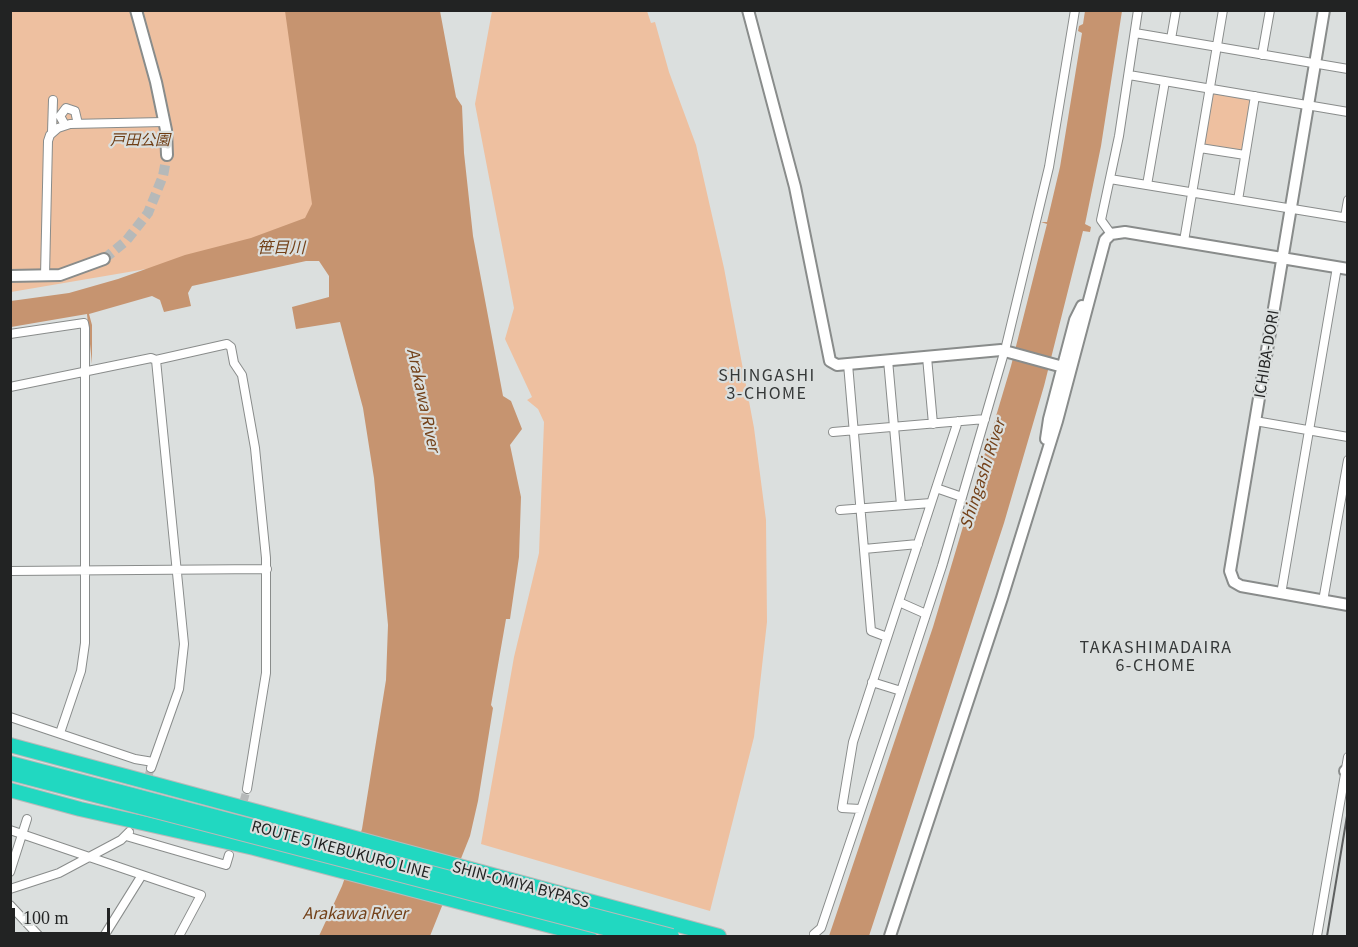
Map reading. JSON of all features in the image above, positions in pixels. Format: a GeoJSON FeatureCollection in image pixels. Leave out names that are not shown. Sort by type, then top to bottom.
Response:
{"type":"FeatureCollection","features":[{"type":"Feature","properties":{"kind":"highway","name":"SHIN-OMIYA BYPASS"},"geometry":{"type":"LineString","coordinates":[[10,745],[719,936]]}},
{"type":"Feature","properties":{"kind":"highway"},"geometry":{"type":"LineString","coordinates":[[10,757],[118,782],[231,825]]}},
{"type":"Feature","properties":{"kind":"highway","name":"ROUTE 5 IKEBUKURO LINE"},"geometry":{"type":"LineString","coordinates":[[10,763],[635,936]]}},
{"type":"Feature","properties":{"kind":"highway","name":"ROUTE 5 IKEBUKURO LINE"},"geometry":{"type":"LineString","coordinates":[[10,773],[231,825],[672,936]]}},
{"type":"Feature","properties":{"kind":"highway"},"geometry":{"type":"LineString","coordinates":[[10,783],[114,807],[231,825]]}},
{"type":"Feature","properties":{"kind":"highway"},"geometry":{"type":"LineString","coordinates":[[10,790],[80,809],[254,848],[589,936]]}},
{"type":"Feature","properties":{"kind":"street"},"geometry":{"type":"LineString","coordinates":[[136,10],[164,122],[167,155]]}},
{"type":"Feature","properties":{"kind":"street"},"geometry":{"type":"LineString","coordinates":[[748,10],[805,234],[828,358],[834,364],[848,364],[1005,351],[1061,366]]}},
{"type":"Feature","properties":{"kind":"street"},"geometry":{"type":"LineString","coordinates":[[814,934],[821,928],[901,691],[1005,351],[1049,167],[1075,10]]}},
{"type":"Feature","properties":{"kind":"street"},"geometry":{"type":"LineString","coordinates":[[1111,234],[1101,220],[1129,75],[1138,10]]}},
{"type":"Feature","properties":{"kind":"street"},"geometry":{"type":"LineString","coordinates":[[1172,39],[1176,10]]}},
{"type":"Feature","properties":{"kind":"street"},"geometry":{"type":"LineString","coordinates":[[1184,241],[1223,10]]}},
{"type":"Feature","properties":{"kind":"street"},"geometry":{"type":"LineString","coordinates":[[1262,55],[1270,10]]}},
{"type":"Feature","properties":{"kind":"street","name":"ICHIBA-DORI"},"geometry":{"type":"LineString","coordinates":[[1324,10],[1230,571],[1232,579],[1241,586],[1347,605]]}},
{"type":"Feature","properties":{"kind":"street"},"geometry":{"type":"LineString","coordinates":[[1135,33],[1347,69]]}},
{"type":"Feature","properties":{"kind":"street"},"geometry":{"type":"LineString","coordinates":[[1129,75],[1347,112]]}},
{"type":"Feature","properties":{"kind":"street"},"geometry":{"type":"LineString","coordinates":[[1147,185],[1165,81]]}},
{"type":"Feature","properties":{"kind":"street"},"geometry":{"type":"LineString","coordinates":[[1238,200],[1256,96]]}},
{"type":"Feature","properties":{"kind":"street"},"geometry":{"type":"LineString","coordinates":[[45,276],[48,141],[52,132],[53,100]]}},
{"type":"Feature","properties":{"kind":"street"},"geometry":{"type":"LineString","coordinates":[[66,125],[60,116],[66,108],[75,111],[78,124]]}},
{"type":"Feature","properties":{"kind":"street"},"geometry":{"type":"LineString","coordinates":[[52,132],[66,125],[164,122]]}},
{"type":"Feature","properties":{"kind":"street"},"geometry":{"type":"LineString","coordinates":[[1200,148],[1245,155]]}},
{"type":"Feature","properties":{"kind":"street"},"geometry":{"type":"LineString","coordinates":[[1110,179],[1346,218],[1347,200]]}},
{"type":"Feature","properties":{"kind":"street"},"geometry":{"type":"LineString","coordinates":[[890,936],[1042,469],[1101,247],[1111,234],[1125,232],[1342,268],[1309,431],[1281,594]]}},
{"type":"Feature","properties":{"kind":"street"},"geometry":{"type":"LineString","coordinates":[[10,276],[45,276],[76,271],[104,259]]}},
{"type":"Feature","properties":{"kind":"street"},"geometry":{"type":"LineString","coordinates":[[1042,469],[1048,418],[1061,366],[1075,321],[1093,282]]}},
{"type":"Feature","properties":{"kind":"street"},"geometry":{"type":"LineString","coordinates":[[10,334],[84,323],[86,570],[83,658],[60,734]]}},
{"type":"Feature","properties":{"kind":"street"},"geometry":{"type":"LineString","coordinates":[[10,387],[151,358],[156,360],[227,344],[231,347],[234,363],[242,375],[255,448],[267,568],[266,673],[247,789]]}},
{"type":"Feature","properties":{"kind":"street"},"geometry":{"type":"LineString","coordinates":[[927,357],[933,424]]}},
{"type":"Feature","properties":{"kind":"street"},"geometry":{"type":"LineString","coordinates":[[10,717],[152,765],[179,689],[184,644],[156,360]]}},
{"type":"Feature","properties":{"kind":"street"},"geometry":{"type":"LineString","coordinates":[[888,360],[901,505]]}},
{"type":"Feature","properties":{"kind":"street"},"geometry":{"type":"LineString","coordinates":[[848,364],[871,631],[887,637]]}},
{"type":"Feature","properties":{"kind":"street"},"geometry":{"type":"LineString","coordinates":[[833,432],[985,419]]}},
{"type":"Feature","properties":{"kind":"street"},"geometry":{"type":"LineString","coordinates":[[860,808],[842,808],[853,742],[958,421]]}},
{"type":"Feature","properties":{"kind":"street"},"geometry":{"type":"LineString","coordinates":[[1255,421],[1347,437]]}},
{"type":"Feature","properties":{"kind":"street"},"geometry":{"type":"LineString","coordinates":[[1323,601],[1347,460]]}},
{"type":"Feature","properties":{"kind":"street"},"geometry":{"type":"LineString","coordinates":[[936,488],[962,497]]}},
{"type":"Feature","properties":{"kind":"street"},"geometry":{"type":"LineString","coordinates":[[840,510],[932,503]]}},
{"type":"Feature","properties":{"kind":"street"},"geometry":{"type":"LineString","coordinates":[[864,549],[918,544]]}},
{"type":"Feature","properties":{"kind":"street"},"geometry":{"type":"LineString","coordinates":[[10,571],[267,568]]}},
{"type":"Feature","properties":{"kind":"street"},"geometry":{"type":"LineString","coordinates":[[899,602],[926,614]]}},
{"type":"Feature","properties":{"kind":"street"},"geometry":{"type":"LineString","coordinates":[[872,682],[901,691]]}},
{"type":"Feature","properties":{"kind":"street"},"geometry":{"type":"LineString","coordinates":[[1317,936],[1347,757]]}},
{"type":"Feature","properties":{"kind":"street"},"geometry":{"type":"LineString","coordinates":[[10,872],[27,819]]}},
{"type":"Feature","properties":{"kind":"street"},"geometry":{"type":"LineString","coordinates":[[10,830],[201,896],[179,936]]}},
{"type":"Feature","properties":{"kind":"street"},"geometry":{"type":"LineString","coordinates":[[10,889],[46,879],[128,834],[226,865],[229,855]]}},
{"type":"Feature","properties":{"kind":"street"},"geometry":{"type":"LineString","coordinates":[[104,936],[142,875]]}},
{"type":"Feature","properties":{"kind":"street"},"geometry":{"type":"LineString","coordinates":[[10,904],[39,936]]}},
{"type":"Feature","properties":{"kind":"green space","name":"戸田公園"},"geometry":{"type":"Polygon","coordinates":[[[10,11],[348,11],[370,231],[11,292],[10,11]]]}},
{"type":"Feature","properties":{"kind":"green space"},"geometry":{"type":"Polygon","coordinates":[[[492,11],[647,11],[651,23],[655,22],[669,72],[696,145],[724,268],[754,428],[766,520],[767,622],[754,737],[710,911],[481,844],[514,657],[539,553],[544,422],[538,409],[527,400],[532,397],[505,339],[514,308],[475,104],[492,11]]]}},
{"type":"Feature","properties":{"kind":"green space"},"geometry":{"type":"Polygon","coordinates":[[[1215,92],[1249,99],[1252,102],[1243,151],[1206,147],[1204,144],[1212,94],[1215,92]]]}},
{"type":"Feature","properties":{"kind":"water"},"geometry":{"type":"Polygon","coordinates":[[[285,11],[440,11],[456,97],[462,106],[464,153],[473,236],[503,396],[511,401],[522,429],[510,445],[521,497],[519,557],[510,619],[506,619],[491,705],[493,708],[478,801],[470,836],[430,936],[319,936],[342,886],[362,829],[386,680],[388,625],[374,478],[363,408],[340,322],[296,329],[292,307],[329,297],[329,276],[319,261],[306,261],[192,286],[188,293],[191,306],[164,312],[160,300],[152,296],[89,314],[92,325],[92,364],[87,314],[11,327],[11,301],[69,293],[118,279],[185,255],[251,238],[305,218],[312,204],[285,11]]]}},
{"type":"Feature","properties":{"kind":"water","name":"Shingashi River"},"geometry":{"type":"Polygon","coordinates":[[[1085,11],[1122,11],[1101,146],[1085,224],[1091,227],[1090,232],[1083,231],[1044,386],[1004,523],[869,936],[829,936],[933,627],[1011,366],[1047,224],[1041,222],[1047,222],[1060,167],[1082,33],[1078,31],[1079,26],[1083,24],[1085,11]]]}},
{"type":"Feature","properties":{"kind":"tunnel"},"geometry":{"type":"LineString","coordinates":[[104,259],[126,241],[148,213],[163,176],[167,155]]}},
{"type":"Feature","properties":{"kind":"tunnel"},"geometry":{"type":"LineString","coordinates":[[129,832],[151,768]]}},
{"type":"Feature","properties":{"kind":"tunnel"},"geometry":{"type":"LineString","coordinates":[[237,825],[247,789]]}},
{"type":"Feature","properties":{"kind":"railway"},"geometry":{"type":"LineString","coordinates":[[1327,936],[1348,810]]}},
{"type":"Feature","properties":{"kind":"district","name":"SHINGASHI 3-CHOME"},"geometry":{"type":"Point","coordinates":[767,384]}},
{"type":"Feature","properties":{"kind":"district","name":"TAKASHIMADAIRA 6-CHOME"},"geometry":{"type":"Point","coordinates":[1156,656]}},
{"type":"Feature","properties":{"kind":"water label","name":"笹目川"},"geometry":{"type":"Point","coordinates":[281,247]}},
{"type":"Feature","properties":{"kind":"water label","name":"Arakawa River"},"geometry":{"type":"Point","coordinates":[424,400]}},
{"type":"Feature","properties":{"kind":"water label","name":"Arakawa River"},"geometry":{"type":"Point","coordinates":[355,913]}}]}
